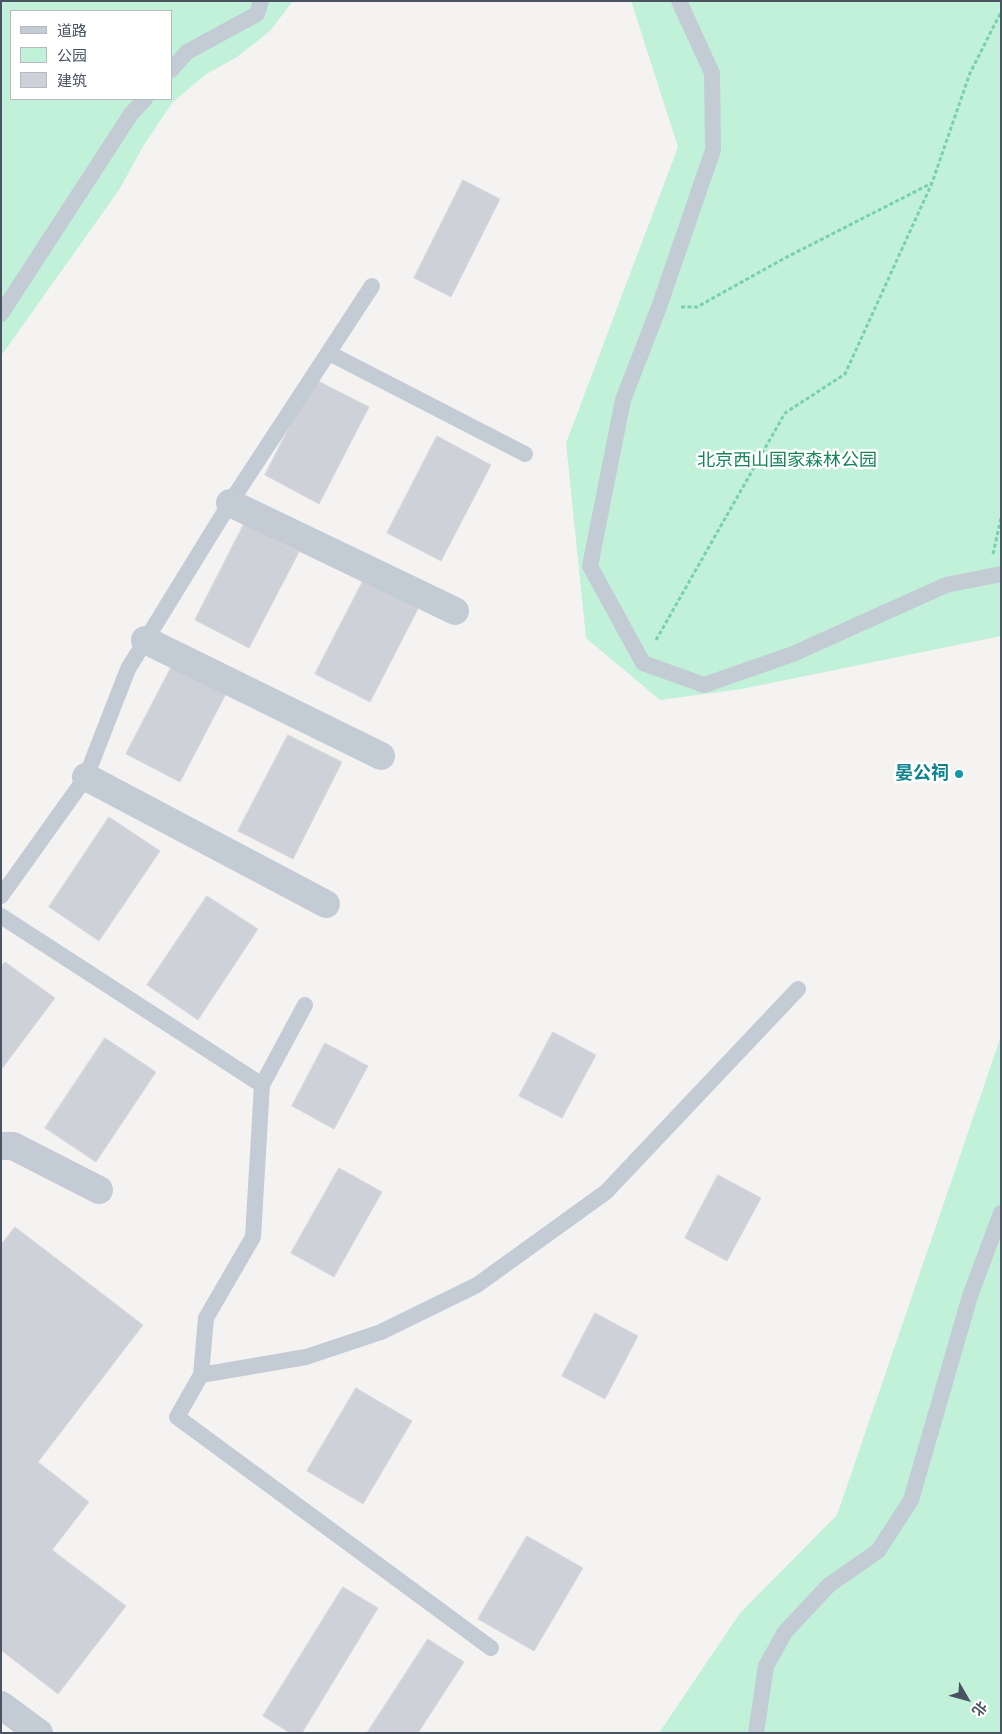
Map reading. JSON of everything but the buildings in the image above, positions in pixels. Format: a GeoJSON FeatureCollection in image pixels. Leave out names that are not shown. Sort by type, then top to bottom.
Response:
{"type":"FeatureCollection","features":[{"type":"Feature","properties":{"kind":"street"},"geometry":{"type":"LineString","coordinates":[[230,503],[455,611]]}},
{"type":"Feature","properties":{"kind":"street"},"geometry":{"type":"LineString","coordinates":[[145,640],[381,756]]}},
{"type":"Feature","properties":{"kind":"street"},"geometry":{"type":"LineString","coordinates":[[86,777],[326,904]]}},
{"type":"Feature","properties":{"kind":"street"},"geometry":{"type":"LineString","coordinates":[[1,1146],[13,1146],[99,1190]]}},
{"type":"Feature","properties":{"kind":"street"},"geometry":{"type":"LineString","coordinates":[[1,1705],[39,1733]]}},
{"type":"Feature","properties":{"kind":"lane"},"geometry":{"type":"LineString","coordinates":[[172,69],[187,52],[257,14],[260,1]]}},
{"type":"Feature","properties":{"kind":"lane"},"geometry":{"type":"LineString","coordinates":[[679,1],[712,73],[713,150],[659,307],[623,400],[590,566],[643,663],[704,685],[793,654],[946,585],[994,575]]}},
{"type":"Feature","properties":{"kind":"lane"},"geometry":{"type":"LineString","coordinates":[[1,314],[131,114],[144,100]]}},
{"type":"Feature","properties":{"kind":"lane"},"geometry":{"type":"LineString","coordinates":[[1,896],[86,777],[128,670],[145,640],[230,503],[372,286]]}},
{"type":"Feature","properties":{"kind":"lane"},"geometry":{"type":"LineString","coordinates":[[329,353],[526,454]]}},
{"type":"Feature","properties":{"kind":"lane"},"geometry":{"type":"LineString","coordinates":[[1,916],[262,1085]]}},
{"type":"Feature","properties":{"kind":"lane"},"geometry":{"type":"LineString","coordinates":[[201,1375],[306,1357],[381,1332],[477,1284],[606,1192],[798,989]]}},
{"type":"Feature","properties":{"kind":"lane"},"geometry":{"type":"LineString","coordinates":[[305,1005],[262,1085],[253,1237],[206,1318],[201,1375],[177,1417],[491,1648]]}},
{"type":"Feature","properties":{"kind":"lane"},"geometry":{"type":"LineString","coordinates":[[756,1733],[766,1666],[786,1632],[829,1585],[878,1551],[912,1500],[970,1296],[1001,1213]]}},
{"type":"Feature","properties":{"kind":"path"},"geometry":{"type":"LineString","coordinates":[[643,663],[785,413],[845,374],[932,183],[970,73],[1001,12]]}},
{"type":"Feature","properties":{"kind":"path"},"geometry":{"type":"LineString","coordinates":[[659,307],[697,307],[783,259],[932,183]]}},
{"type":"Feature","properties":{"kind":"path"},"geometry":{"type":"LineString","coordinates":[[994,575],[1001,518]]}},
{"type":"Feature","properties":{"kind":"green space"},"geometry":{"type":"Polygon","coordinates":[[[1,1],[293,1],[270,31],[237,57],[205,75],[172,103],[144,145],[119,190],[1,356],[1,1]]]}},
{"type":"Feature","properties":{"kind":"green space","name":"北京西山国家森林公园"},"geometry":{"type":"Polygon","coordinates":[[[631,1],[1001,1],[1001,636],[742,689],[660,700],[586,638],[566,443],[678,147],[631,1]]]}},
{"type":"Feature","properties":{"kind":"green space"},"geometry":{"type":"Polygon","coordinates":[[[1001,1036],[1001,1733],[659,1733],[740,1613],[837,1515],[1001,1036]]]}},
{"type":"Feature","properties":{"kind":"place","name":"晏公祠"},"geometry":{"type":"Point","coordinates":[959,774]}}]}
